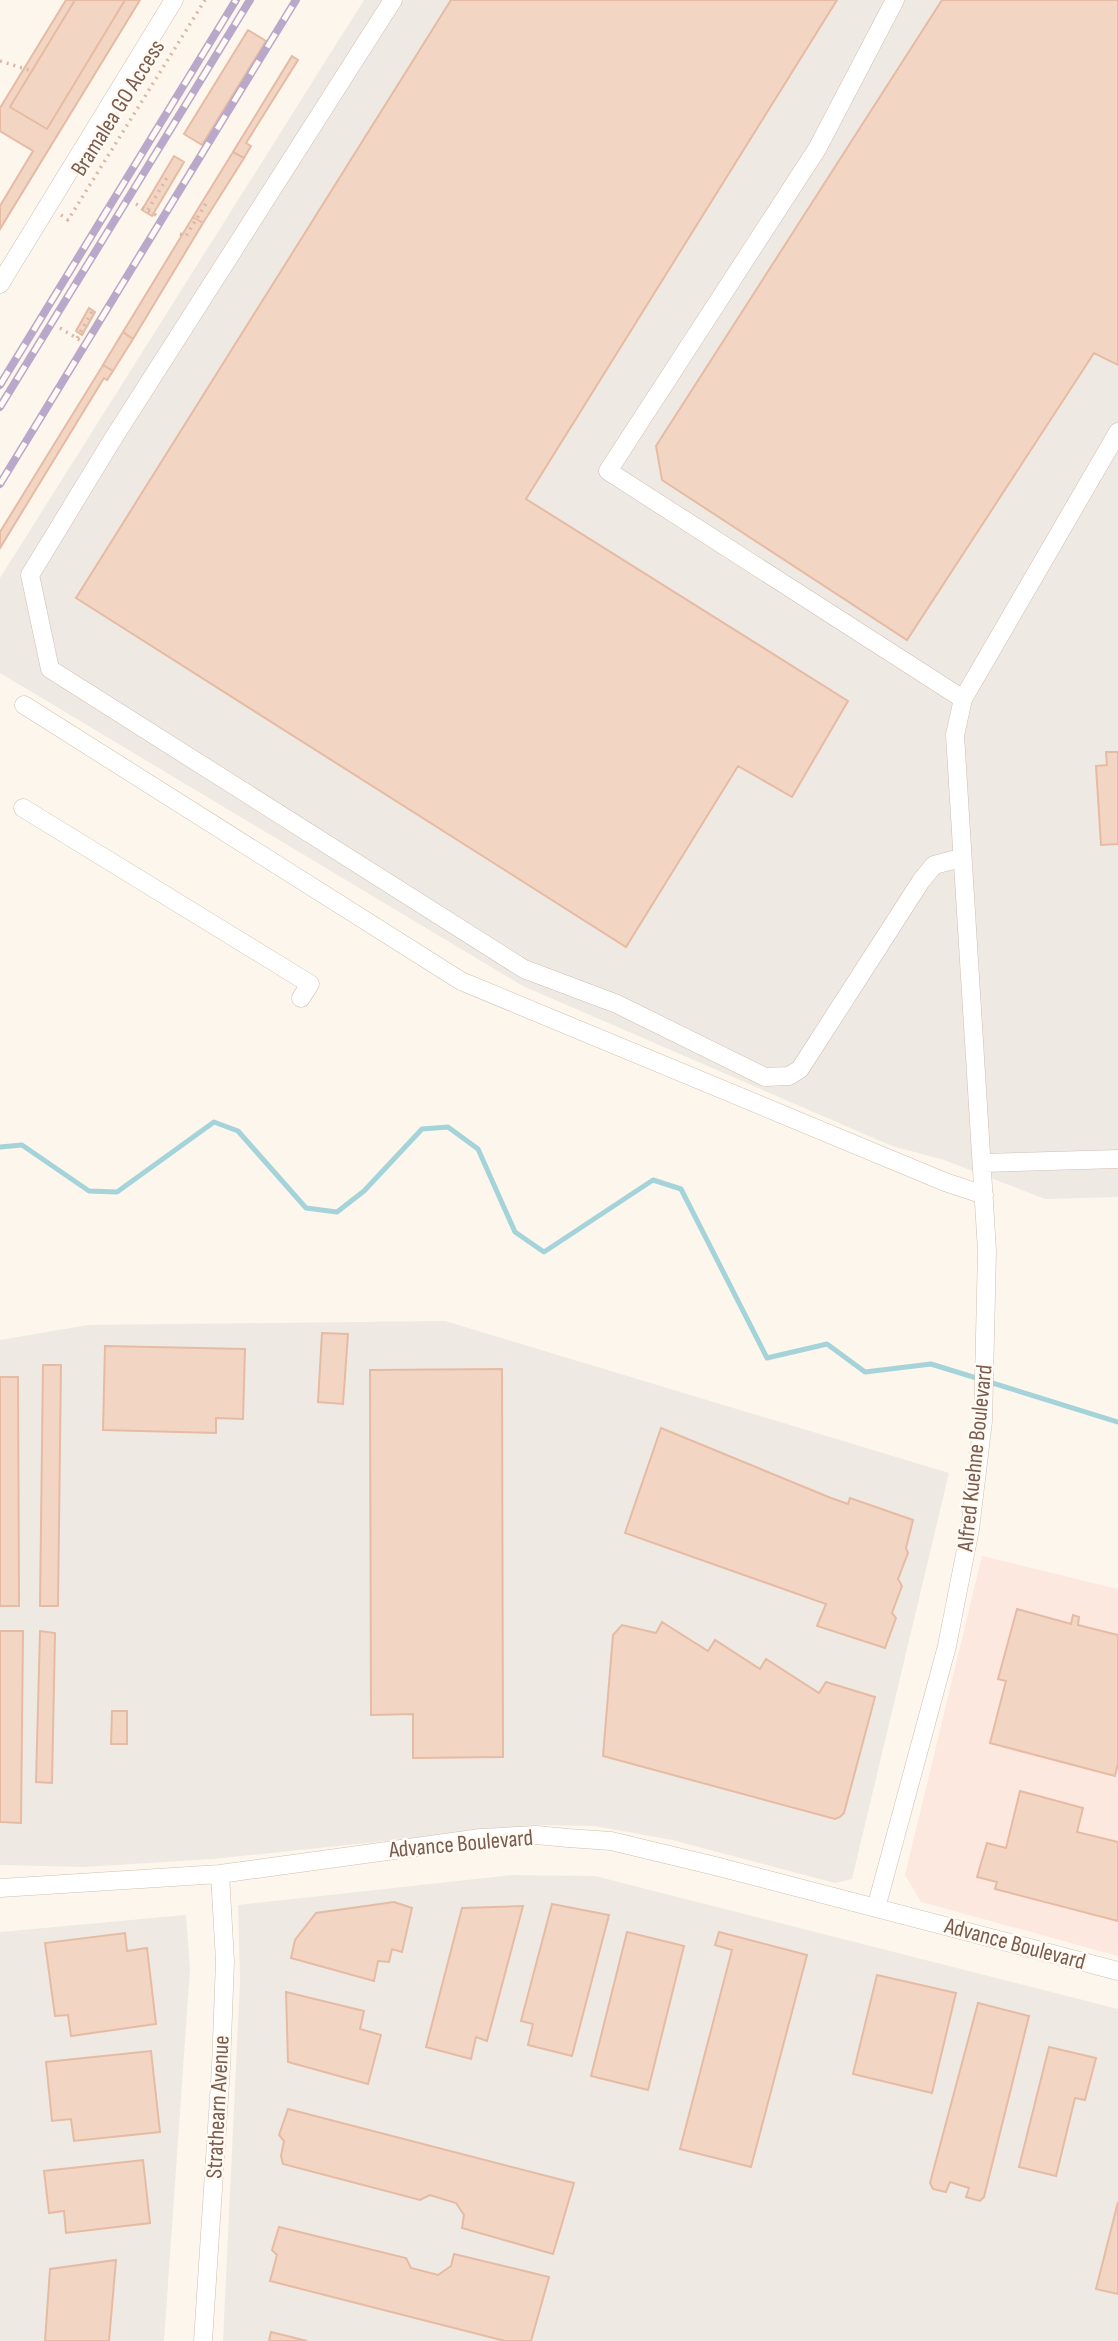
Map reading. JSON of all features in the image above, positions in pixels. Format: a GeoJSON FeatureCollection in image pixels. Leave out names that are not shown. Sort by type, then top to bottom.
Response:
{"type":"FeatureCollection","features":[{"type":"Feature","properties":{"kind":"street"},"geometry":{"type":"LineString","coordinates":[[0,284],[174,0]]}},
{"type":"Feature","properties":{"kind":"street"},"geometry":{"type":"LineString","coordinates":[[393,0],[125,420],[30,575],[50,669],[524,969],[617,1004],[765,1077],[789,1076],[808,1060],[921,881],[934,866],[961,858]]}},
{"type":"Feature","properties":{"kind":"street"},"geometry":{"type":"LineString","coordinates":[[895,0],[817,149],[608,471],[963,699]]}},
{"type":"Feature","properties":{"kind":"street","name":"Alfred Kuehne Boulevard"},"geometry":{"type":"LineString","coordinates":[[876,1908],[947,1646],[970,1529],[983,1421],[987,1343],[984,1195],[973,997],[961,858],[956,735],[963,699],[1118,432]]}},
{"type":"Feature","properties":{"kind":"street"},"geometry":{"type":"LineString","coordinates":[[24,705],[461,981],[984,1195]]}},
{"type":"Feature","properties":{"kind":"street"},"geometry":{"type":"LineString","coordinates":[[23,808],[310,984],[301,998]]}},
{"type":"Feature","properties":{"kind":"street"},"geometry":{"type":"LineString","coordinates":[[982,1163],[1118,1159]]}},
{"type":"Feature","properties":{"kind":"street","name":"Advance Boulevard"},"geometry":{"type":"LineString","coordinates":[[0,1888],[220,1874],[481,1838],[536,1835],[611,1841],[1118,1971]]}},
{"type":"Feature","properties":{"kind":"street","name":"Strathearn Avenue"},"geometry":{"type":"LineString","coordinates":[[203,2341],[222,2067],[225,1961],[220,1874]]}},
{"type":"Feature","properties":{"kind":"path","name":"Bramalea GO Access"},"geometry":{"type":"LineString","coordinates":[[55,211],[68,220],[205,0]]}},
{"type":"Feature","properties":{"kind":"path"},"geometry":{"type":"LineString","coordinates":[[0,61],[32,71]]}},
{"type":"Feature","properties":{"kind":"path"},"geometry":{"type":"LineString","coordinates":[[148,211],[169,174]]}},
{"type":"Feature","properties":{"kind":"path"},"geometry":{"type":"LineString","coordinates":[[180,234],[186,236],[208,200]]}},
{"type":"Feature","properties":{"kind":"path"},"geometry":{"type":"LineString","coordinates":[[136,204],[159,217]]}},
{"type":"Feature","properties":{"kind":"path"},"geometry":{"type":"LineString","coordinates":[[77,338],[94,308]]}},
{"type":"Feature","properties":{"kind":"path"},"geometry":{"type":"LineString","coordinates":[[60,328],[83,342]]}},
{"type":"Feature","properties":{"kind":"shaded area"},"geometry":{"type":"Polygon","coordinates":[[[364,0],[1118,0],[1118,1197],[1045,1199],[944,1160],[892,1146],[523,986],[0,673],[0,578],[364,0]]]}},
{"type":"Feature","properties":{"kind":"shaded area"},"geometry":{"type":"Polygon","coordinates":[[[445,1321],[949,1473],[852,1879],[835,1883],[672,1840],[595,1826],[538,1825],[213,1859],[84,1867],[0,1865],[0,1340],[88,1325],[445,1321]]]}},
{"type":"Feature","properties":{"kind":"shaded area"},"geometry":{"type":"Polygon","coordinates":[[[982,1556],[1118,1589],[1118,1956],[921,1902],[905,1875],[982,1556]]]}},
{"type":"Feature","properties":{"kind":"shaded area"},"geometry":{"type":"Polygon","coordinates":[[[513,1875],[595,1876],[1118,2009],[1118,2341],[223,2341],[240,1981],[238,1905],[513,1875]]]}},
{"type":"Feature","properties":{"kind":"shaded area"},"geometry":{"type":"Polygon","coordinates":[[[186,1915],[190,1969],[164,2341],[0,2341],[0,1932],[186,1915]]]}},
{"type":"Feature","properties":{"kind":"building"},"geometry":{"type":"Polygon","coordinates":[[[66,0],[75,0],[10,107],[47,129],[125,0],[140,0],[0,229],[0,206],[33,151],[0,131],[0,108],[66,0]]]}},
{"type":"Feature","properties":{"kind":"building"},"geometry":{"type":"Polygon","coordinates":[[[75,0],[125,0],[47,129],[10,107],[75,0]]]}},
{"type":"Feature","properties":{"kind":"building"},"geometry":{"type":"Polygon","coordinates":[[[451,0],[837,0],[526,499],[848,701],[792,797],[738,766],[626,947],[76,598],[451,0]]]}},
{"type":"Feature","properties":{"kind":"building"},"geometry":{"type":"Polygon","coordinates":[[[942,0],[1118,0],[1118,365],[1094,353],[907,640],[662,480],[656,446],[942,0]]]}},
{"type":"Feature","properties":{"kind":"building"},"geometry":{"type":"Polygon","coordinates":[[[248,30],[266,41],[202,145],[184,134],[248,30]]]}},
{"type":"Feature","properties":{"kind":"building"},"geometry":{"type":"Polygon","coordinates":[[[292,56],[298,60],[246,143],[251,146],[244,158],[233,152],[292,56]]]}},
{"type":"Feature","properties":{"kind":"building"},"geometry":{"type":"Polygon","coordinates":[[[233,152],[244,158],[203,223],[193,217],[233,152]]]}},
{"type":"Feature","properties":{"kind":"building"},"geometry":{"type":"Polygon","coordinates":[[[174,156],[184,162],[152,216],[142,210],[174,156]]]}},
{"type":"Feature","properties":{"kind":"building"},"geometry":{"type":"Polygon","coordinates":[[[193,217],[203,223],[133,339],[123,332],[193,217]]]}},
{"type":"Feature","properties":{"kind":"building"},"geometry":{"type":"Polygon","coordinates":[[[89,308],[95,312],[82,335],[76,331],[89,308]]]}},
{"type":"Feature","properties":{"kind":"building"},"geometry":{"type":"Polygon","coordinates":[[[123,332],[133,339],[113,371],[103,365],[123,332]]]}},
{"type":"Feature","properties":{"kind":"building"},"geometry":{"type":"Polygon","coordinates":[[[103,365],[113,371],[107,380],[104,378],[0,548],[0,532],[103,365]]]}},
{"type":"Feature","properties":{"kind":"building"},"geometry":{"type":"Polygon","coordinates":[[[1106,752],[1118,752],[1118,844],[1101,845],[1096,766],[1107,765],[1106,752]]]}},
{"type":"Feature","properties":{"kind":"building"},"geometry":{"type":"Polygon","coordinates":[[[322,1333],[348,1334],[343,1404],[318,1402],[322,1333]]]}},
{"type":"Feature","properties":{"kind":"building"},"geometry":{"type":"Polygon","coordinates":[[[105,1346],[245,1349],[243,1419],[216,1418],[216,1433],[103,1430],[105,1346]]]}},
{"type":"Feature","properties":{"kind":"building"},"geometry":{"type":"Polygon","coordinates":[[[43,1365],[61,1365],[58,1606],[40,1606],[43,1365]]]}},
{"type":"Feature","properties":{"kind":"building"},"geometry":{"type":"Polygon","coordinates":[[[502,1369],[503,1757],[413,1758],[413,1714],[371,1715],[370,1370],[502,1369]]]}},
{"type":"Feature","properties":{"kind":"building"},"geometry":{"type":"Polygon","coordinates":[[[0,1377],[18,1377],[19,1606],[0,1606],[0,1377]]]}},
{"type":"Feature","properties":{"kind":"building"},"geometry":{"type":"Polygon","coordinates":[[[661,1428],[831,1498],[848,1504],[850,1498],[913,1520],[906,1548],[908,1553],[898,1579],[902,1586],[892,1613],[896,1618],[885,1648],[817,1626],[826,1604],[625,1533],[661,1428]]]}},
{"type":"Feature","properties":{"kind":"building"},"geometry":{"type":"Polygon","coordinates":[[[1017,1609],[1071,1624],[1073,1615],[1079,1617],[1078,1625],[1118,1635],[1118,1764],[1115,1776],[990,1743],[1006,1681],[998,1679],[1017,1609]]]}},
{"type":"Feature","properties":{"kind":"building"},"geometry":{"type":"Polygon","coordinates":[[[662,1622],[708,1651],[715,1640],[760,1669],[766,1659],[819,1693],[826,1682],[875,1697],[844,1813],[840,1817],[835,1819],[603,1756],[613,1635],[622,1625],[656,1633],[662,1622]]]}},
{"type":"Feature","properties":{"kind":"building"},"geometry":{"type":"Polygon","coordinates":[[[0,1631],[23,1631],[21,1823],[0,1822],[0,1631]]]}},
{"type":"Feature","properties":{"kind":"building"},"geometry":{"type":"Polygon","coordinates":[[[40,1631],[55,1633],[52,1783],[36,1782],[40,1631]]]}},
{"type":"Feature","properties":{"kind":"building"},"geometry":{"type":"Polygon","coordinates":[[[112,1711],[127,1711],[127,1744],[111,1744],[112,1711]]]}},
{"type":"Feature","properties":{"kind":"building"},"geometry":{"type":"Polygon","coordinates":[[[1020,1791],[1083,1808],[1077,1832],[1118,1842],[1118,1921],[995,1889],[997,1882],[977,1877],[987,1843],[1006,1848],[1020,1791]]]}},
{"type":"Feature","properties":{"kind":"building"},"geometry":{"type":"Polygon","coordinates":[[[394,1902],[412,1908],[402,1952],[392,1949],[389,1962],[378,1961],[374,1981],[291,1958],[295,1940],[316,1913],[394,1902]]]}},
{"type":"Feature","properties":{"kind":"building"},"geometry":{"type":"Polygon","coordinates":[[[552,1904],[609,1915],[572,2056],[528,2045],[533,2024],[521,2021],[552,1904]]]}},
{"type":"Feature","properties":{"kind":"building"},"geometry":{"type":"Polygon","coordinates":[[[523,1906],[487,2041],[476,2037],[471,2059],[426,2047],[462,1908],[523,1906]]]}},
{"type":"Feature","properties":{"kind":"building"},"geometry":{"type":"Polygon","coordinates":[[[627,1932],[684,1946],[648,2090],[591,2076],[627,1932]]]}},
{"type":"Feature","properties":{"kind":"building"},"geometry":{"type":"Polygon","coordinates":[[[719,1932],[807,1955],[751,2167],[680,2149],[732,1950],[715,1945],[719,1932]]]}},
{"type":"Feature","properties":{"kind":"building"},"geometry":{"type":"Polygon","coordinates":[[[125,1933],[127,1951],[147,1948],[156,2024],[71,2036],[68,2015],[55,2016],[45,1943],[125,1933]]]}},
{"type":"Feature","properties":{"kind":"building"},"geometry":{"type":"Polygon","coordinates":[[[877,1975],[956,1993],[932,2093],[853,2074],[877,1975]]]}},
{"type":"Feature","properties":{"kind":"building"},"geometry":{"type":"Polygon","coordinates":[[[286,1992],[364,2011],[360,2029],[381,2035],[368,2084],[288,2062],[286,1992]]]}},
{"type":"Feature","properties":{"kind":"building"},"geometry":{"type":"Polygon","coordinates":[[[978,2003],[1029,2016],[984,2197],[980,2201],[966,2197],[969,2188],[950,2182],[946,2192],[933,2189],[930,2183],[978,2003]]]}},
{"type":"Feature","properties":{"kind":"building"},"geometry":{"type":"Polygon","coordinates":[[[1049,2047],[1096,2058],[1085,2100],[1075,2098],[1056,2176],[1019,2167],[1049,2047]]]}},
{"type":"Feature","properties":{"kind":"building"},"geometry":{"type":"Polygon","coordinates":[[[151,2051],[160,2132],[74,2141],[71,2119],[52,2121],[46,2062],[151,2051]]]}},
{"type":"Feature","properties":{"kind":"building"},"geometry":{"type":"Polygon","coordinates":[[[288,2109],[574,2183],[553,2254],[462,2228],[464,2215],[456,2203],[430,2195],[420,2200],[283,2164],[281,2156],[284,2141],[279,2135],[288,2109]]]}},
{"type":"Feature","properties":{"kind":"building"},"geometry":{"type":"Polygon","coordinates":[[[143,2160],[150,2223],[66,2233],[64,2211],[49,2213],[44,2171],[143,2160]]]}},
{"type":"Feature","properties":{"kind":"building"},"geometry":{"type":"Polygon","coordinates":[[[1118,2202],[1118,2294],[1096,2289],[1118,2202]]]}},
{"type":"Feature","properties":{"kind":"building"},"geometry":{"type":"Polygon","coordinates":[[[279,2227],[406,2258],[411,2268],[438,2275],[451,2266],[454,2254],[549,2277],[531,2341],[505,2341],[270,2281],[277,2255],[272,2250],[279,2227]]]}},
{"type":"Feature","properties":{"kind":"building"},"geometry":{"type":"Polygon","coordinates":[[[116,2260],[109,2341],[45,2341],[50,2269],[116,2260]]]}},
{"type":"Feature","properties":{"kind":"building"},"geometry":{"type":"Polygon","coordinates":[[[271,2332],[307,2341],[269,2341],[271,2332]]]}},
{"type":"Feature","properties":{"kind":"waterway"},"geometry":{"type":"LineString","coordinates":[[0,1147],[22,1145],[89,1191],[117,1192],[214,1122],[238,1131],[306,1208],[337,1212],[364,1191],[422,1129],[448,1127],[478,1149],[515,1232],[544,1252],[653,1180],[681,1189],[767,1358],[827,1344],[865,1372],[931,1364],[1118,1422]]}},
{"type":"Feature","properties":{"kind":"railway"},"geometry":{"type":"LineString","coordinates":[[0,385],[236,0]]}},
{"type":"Feature","properties":{"kind":"railway"},"geometry":{"type":"LineString","coordinates":[[0,407],[250,0]]}},
{"type":"Feature","properties":{"kind":"railway"},"geometry":{"type":"LineString","coordinates":[[0,484],[296,0]]}}]}
